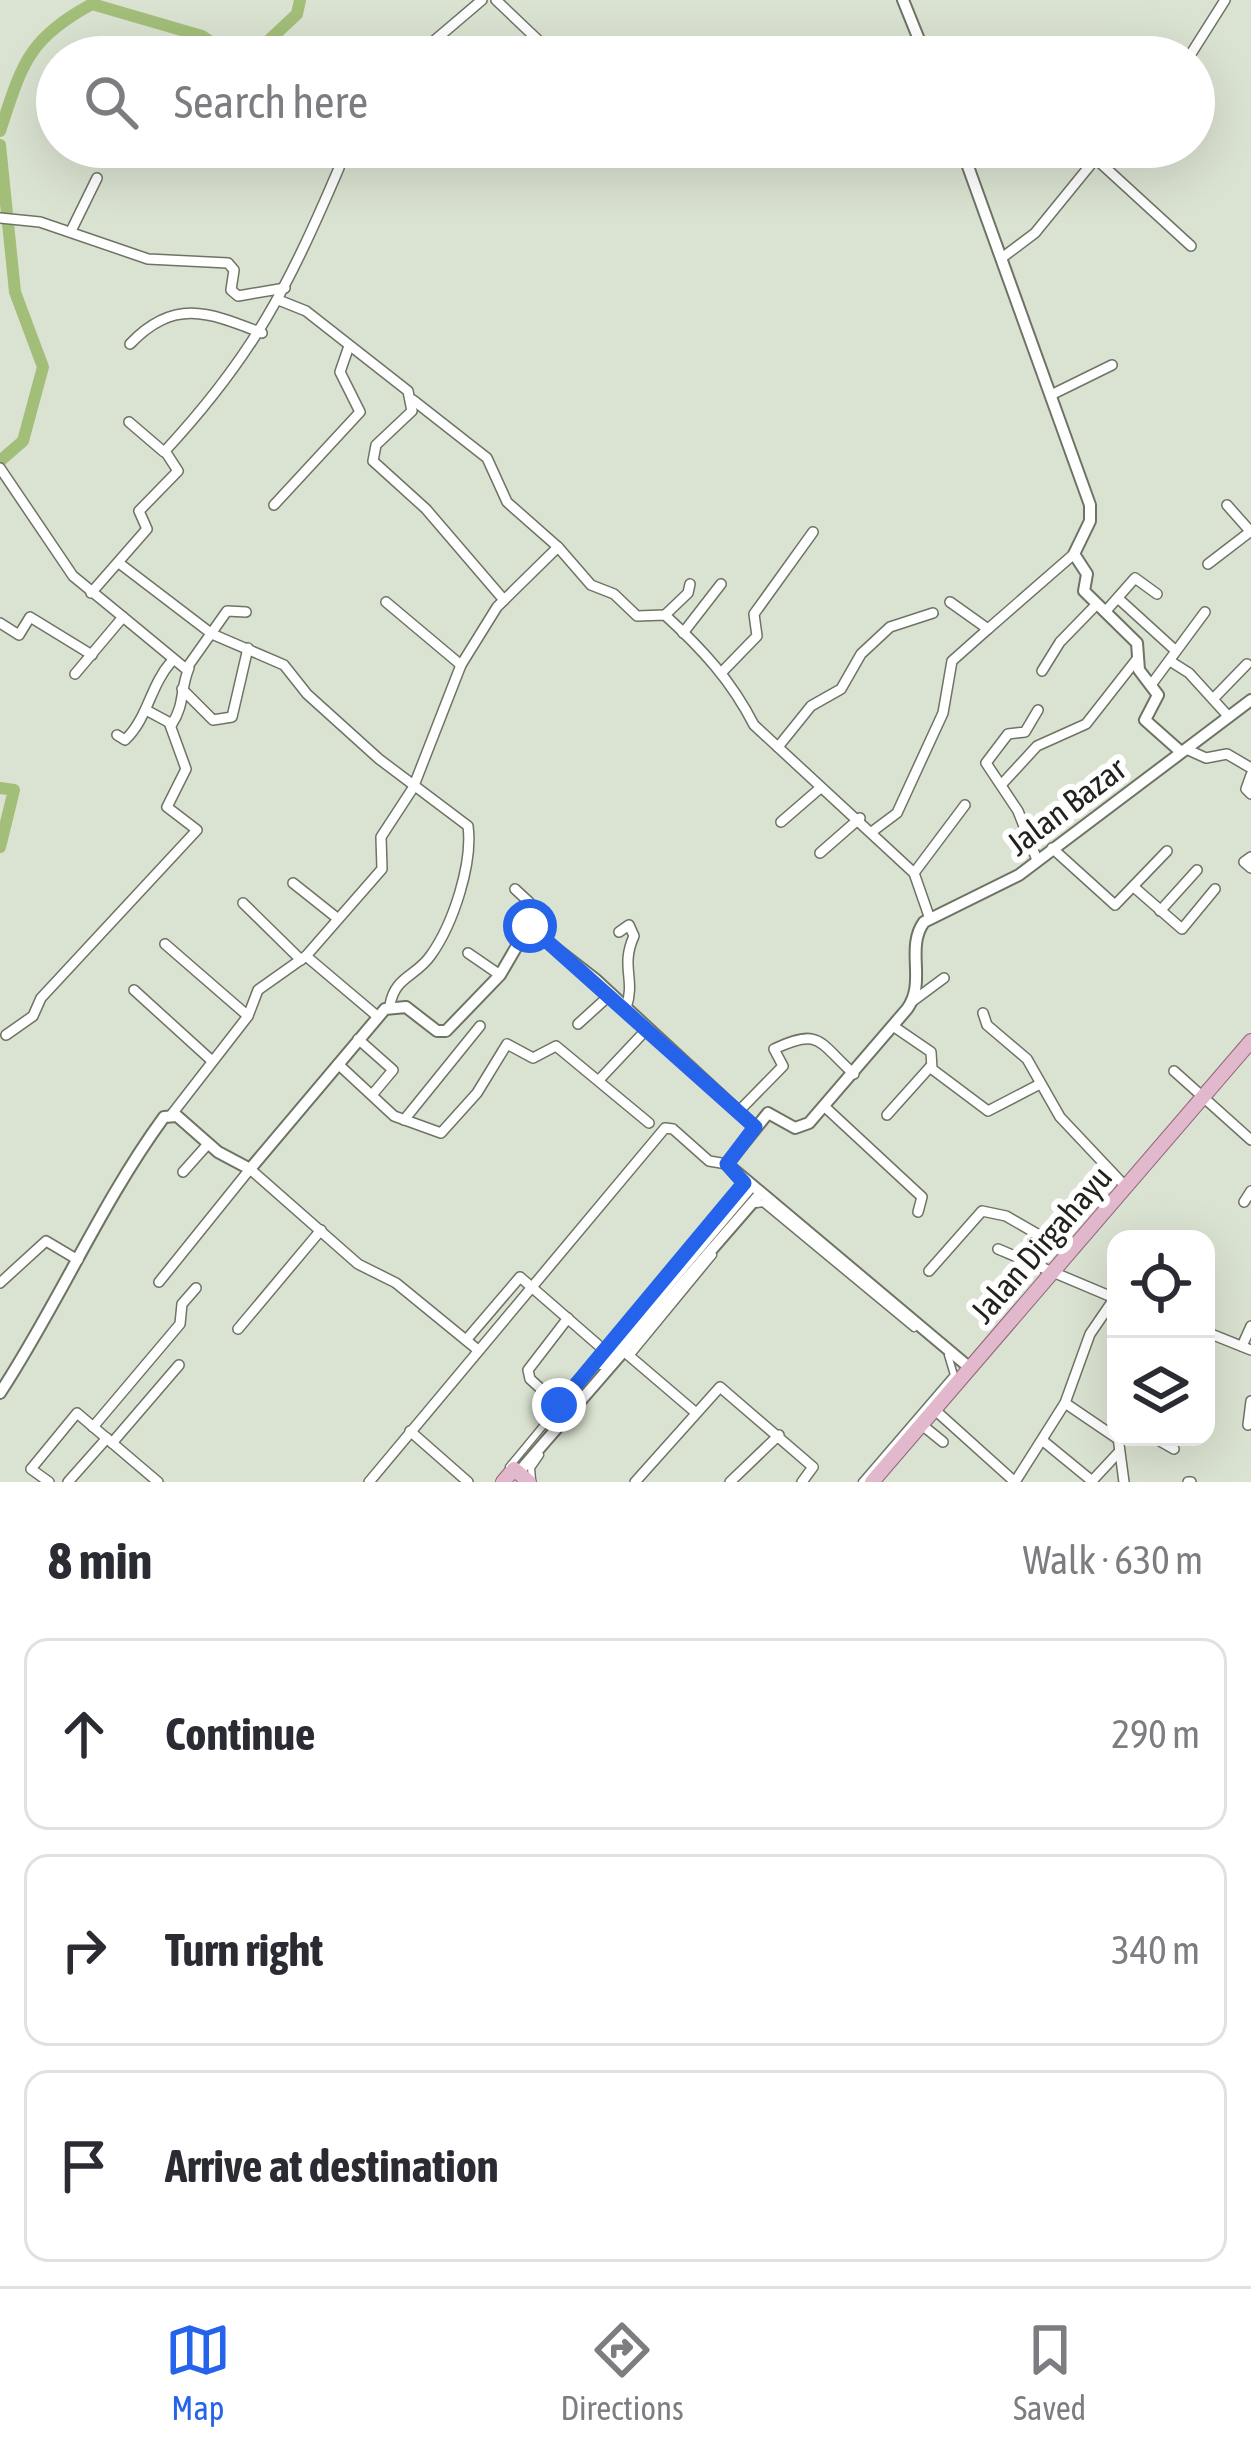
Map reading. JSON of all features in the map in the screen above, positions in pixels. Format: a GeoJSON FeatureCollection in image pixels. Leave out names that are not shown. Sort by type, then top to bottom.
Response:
{"type":"FeatureCollection","features":[{"type":"Feature","properties":{"kind":"main road","name":"Jalan Dirgahayu"},"geometry":{"type":"LineString","coordinates":[[872,1482],[1251,1041]]}},
{"type":"Feature","properties":{"kind":"street"},"geometry":{"type":"LineString","coordinates":[[440,36],[482,0]]}},
{"type":"Feature","properties":{"kind":"street"},"geometry":{"type":"LineString","coordinates":[[496,0],[533,36]]}},
{"type":"Feature","properties":{"kind":"street"},"geometry":{"type":"LineString","coordinates":[[902,0],[917,36]]}},
{"type":"Feature","properties":{"kind":"street"},"geometry":{"type":"LineString","coordinates":[[1203,36],[1226,0]]}},
{"type":"Feature","properties":{"kind":"street"},"geometry":{"type":"LineString","coordinates":[[164,452],[202,412],[262,333],[281,301],[339,168]]}},
{"type":"Feature","properties":{"kind":"street"},"geometry":{"type":"LineString","coordinates":[[873,831],[897,813],[944,713],[952,661],[1074,554],[1091,511],[969,168]]}},
{"type":"Feature","properties":{"kind":"street"},"geometry":{"type":"LineString","coordinates":[[1003,257],[1035,233],[1089,168]]}},
{"type":"Feature","properties":{"kind":"street"},"geometry":{"type":"LineString","coordinates":[[1106,168],[1191,246]]}},
{"type":"Feature","properties":{"kind":"street"},"geometry":{"type":"LineString","coordinates":[[71,231],[97,178]]}},
{"type":"Feature","properties":{"kind":"street"},"geometry":{"type":"LineString","coordinates":[[0,218],[71,231],[148,259],[228,263],[235,270],[231,290],[238,296],[285,288]]}},
{"type":"Feature","properties":{"kind":"street"},"geometry":{"type":"LineString","coordinates":[[281,301],[306,311],[487,458],[507,502],[558,547],[591,585],[614,594],[637,616],[665,615],[688,593],[690,584]]}},
{"type":"Feature","properties":{"kind":"street"},"geometry":{"type":"LineString","coordinates":[[130,344],[153,320],[184,310],[262,333]]}},
{"type":"Feature","properties":{"kind":"street"},"geometry":{"type":"LineString","coordinates":[[274,505],[361,412],[340,371],[350,346]]}},
{"type":"Feature","properties":{"kind":"street"},"geometry":{"type":"LineString","coordinates":[[1053,394],[1112,365]]}},
{"type":"Feature","properties":{"kind":"street"},"geometry":{"type":"LineString","coordinates":[[413,400],[408,417],[373,450],[373,461],[426,509],[504,600]]}},
{"type":"Feature","properties":{"kind":"street"},"geometry":{"type":"LineString","coordinates":[[92,593],[148,527],[140,511],[178,471],[129,422]]}},
{"type":"Feature","properties":{"kind":"street"},"geometry":{"type":"LineString","coordinates":[[1,470],[68,569],[171,662],[189,668]]}},
{"type":"Feature","properties":{"kind":"street"},"geometry":{"type":"LineString","coordinates":[[1208,564],[1251,531],[1227,505]]}},
{"type":"Feature","properties":{"kind":"street"},"geometry":{"type":"LineString","coordinates":[[722,672],[757,636],[758,607],[813,532]]}},
{"type":"Feature","properties":{"kind":"street"},"geometry":{"type":"LineString","coordinates":[[0,1393],[123,1177],[248,1016],[263,985],[304,958],[382,868],[381,837],[413,788],[461,665],[504,600],[558,547]]}},
{"type":"Feature","properties":{"kind":"street"},"geometry":{"type":"LineString","coordinates":[[1074,554],[1088,574],[1084,592],[1137,643],[1137,659],[1157,698],[1145,720],[1184,751],[1206,758],[1226,754],[1251,772],[1246,789],[1251,794]]}},
{"type":"Feature","properties":{"kind":"street"},"geometry":{"type":"LineString","coordinates":[[119,563],[212,634],[284,664],[307,694],[413,788],[467,823],[470,835],[458,894],[434,951],[398,982],[390,1005],[159,1282]]}},
{"type":"Feature","properties":{"kind":"street"},"geometry":{"type":"LineString","coordinates":[[1042,671],[1060,643],[1101,608],[1120,600],[1135,578],[1156,594]]}},
{"type":"Feature","properties":{"kind":"street"},"geometry":{"type":"LineString","coordinates":[[683,633],[722,584]]}},
{"type":"Feature","properties":{"kind":"street"},"geometry":{"type":"LineString","coordinates":[[1120,600],[1176,651]]}},
{"type":"Feature","properties":{"kind":"street"},"geometry":{"type":"LineString","coordinates":[[386,602],[461,665]]}},
{"type":"Feature","properties":{"kind":"street"},"geometry":{"type":"LineString","coordinates":[[950,602],[988,629]]}},
{"type":"Feature","properties":{"kind":"street"},"geometry":{"type":"LineString","coordinates":[[170,725],[184,704],[182,689],[189,668],[230,609],[246,612]]}},
{"type":"Feature","properties":{"kind":"street"},"geometry":{"type":"LineString","coordinates":[[1151,685],[1205,612]]}},
{"type":"Feature","properties":{"kind":"street"},"geometry":{"type":"LineString","coordinates":[[778,747],[811,706],[841,689],[861,654],[890,627],[933,613]]}},
{"type":"Feature","properties":{"kind":"street"},"geometry":{"type":"LineString","coordinates":[[665,615],[722,672],[754,725],[818,790],[860,818],[914,873],[930,919],[918,932],[918,982],[913,1001]]}},
{"type":"Feature","properties":{"kind":"street"},"geometry":{"type":"LineString","coordinates":[[0,623],[19,635],[30,617],[92,656]]}},
{"type":"Feature","properties":{"kind":"street"},"geometry":{"type":"LineString","coordinates":[[75,674],[123,617]]}},
{"type":"Feature","properties":{"kind":"street"},"geometry":{"type":"LineString","coordinates":[[182,689],[213,720],[234,716],[248,649]]}},
{"type":"Feature","properties":{"kind":"street"},"geometry":{"type":"LineString","coordinates":[[1002,784],[1037,746],[1083,727],[1137,659]]}},
{"type":"Feature","properties":{"kind":"street"},"geometry":{"type":"LineString","coordinates":[[117,735],[127,739],[171,662]]}},
{"type":"Feature","properties":{"kind":"street"},"geometry":{"type":"LineString","coordinates":[[1170,662],[1229,717]]}},
{"type":"Feature","properties":{"kind":"street"},"geometry":{"type":"LineString","coordinates":[[1213,699],[1247,664]]}},
{"type":"Feature","properties":{"kind":"street","name":"Jalan Bazar"},"geometry":{"type":"LineString","coordinates":[[930,919],[1009,882],[1037,860],[1058,855],[1251,700]]}},
{"type":"Feature","properties":{"kind":"street"},"geometry":{"type":"LineString","coordinates":[[6,1035],[33,1016],[41,998],[197,830],[167,807],[186,769],[170,725],[146,710]]}},
{"type":"Feature","properties":{"kind":"street"},"geometry":{"type":"LineString","coordinates":[[1025,732],[1038,710]]}},
{"type":"Feature","properties":{"kind":"street"},"geometry":{"type":"LineString","coordinates":[[1037,746],[1025,732],[1010,732],[986,761],[1002,784],[1037,860]]}},
{"type":"Feature","properties":{"kind":"street"},"geometry":{"type":"LineString","coordinates":[[781,823],[818,790]]}},
{"type":"Feature","properties":{"kind":"street"},"geometry":{"type":"LineString","coordinates":[[914,873],[965,805]]}},
{"type":"Feature","properties":{"kind":"street"},"geometry":{"type":"LineString","coordinates":[[820,853],[860,818]]}},
{"type":"Feature","properties":{"kind":"street"},"geometry":{"type":"LineString","coordinates":[[1058,855],[1115,905],[1167,851]]}},
{"type":"Feature","properties":{"kind":"street"},"geometry":{"type":"LineString","coordinates":[[1251,857],[1244,862],[1251,868]]}},
{"type":"Feature","properties":{"kind":"street"},"geometry":{"type":"LineString","coordinates":[[1160,911],[1197,871]]}},
{"type":"Feature","properties":{"kind":"street"},"geometry":{"type":"LineString","coordinates":[[293,883],[337,918]]}},
{"type":"Feature","properties":{"kind":"street"},"geometry":{"type":"LineString","coordinates":[[1135,888],[1182,928],[1215,889]]}},
{"type":"Feature","properties":{"kind":"street"},"geometry":{"type":"LineString","coordinates":[[390,1005],[406,1006],[443,1032],[500,975],[528,927],[529,902],[514,889]]}},
{"type":"Feature","properties":{"kind":"street"},"geometry":{"type":"LineString","coordinates":[[243,903],[377,1016]]}},
{"type":"Feature","properties":{"kind":"street"},"geometry":{"type":"LineString","coordinates":[[619,932],[629,925],[634,935],[623,963],[631,989],[626,1008]]}},
{"type":"Feature","properties":{"kind":"street"},"geometry":{"type":"LineString","coordinates":[[528,927],[611,994],[755,1127]]}},
{"type":"Feature","properties":{"kind":"street"},"geometry":{"type":"LineString","coordinates":[[165,944],[248,1016]]}},
{"type":"Feature","properties":{"kind":"street"},"geometry":{"type":"LineString","coordinates":[[468,953],[500,975]]}},
{"type":"Feature","properties":{"kind":"street"},"geometry":{"type":"LineString","coordinates":[[727,1164],[770,1113],[800,1128],[825,1107],[913,1001],[944,978]]}},
{"type":"Feature","properties":{"kind":"street"},"geometry":{"type":"LineString","coordinates":[[134,990],[211,1060]]}},
{"type":"Feature","properties":{"kind":"street"},"geometry":{"type":"LineString","coordinates":[[578,1024],[611,994]]}},
{"type":"Feature","properties":{"kind":"street"},"geometry":{"type":"LineString","coordinates":[[983,1013],[987,1025],[1027,1059],[1060,1117],[1126,1187]]}},
{"type":"Feature","properties":{"kind":"street"},"geometry":{"type":"LineString","coordinates":[[404,1120],[480,1026]]}},
{"type":"Feature","properties":{"kind":"street"},"geometry":{"type":"LineString","coordinates":[[887,1115],[930,1067],[931,1052],[892,1026]]}},
{"type":"Feature","properties":{"kind":"street"},"geometry":{"type":"LineString","coordinates":[[599,1079],[647,1029]]}},
{"type":"Feature","properties":{"kind":"street"},"geometry":{"type":"LineString","coordinates":[[738,1112],[783,1066],[774,1049],[802,1035],[814,1038],[854,1074]]}},
{"type":"Feature","properties":{"kind":"street"},"geometry":{"type":"LineString","coordinates":[[358,1039],[393,1070],[371,1096]]}},
{"type":"Feature","properties":{"kind":"street"},"geometry":{"type":"LineString","coordinates":[[338,1064],[404,1120],[446,1132],[508,1043],[533,1058],[556,1046],[650,1123]]}},
{"type":"Feature","properties":{"kind":"street"},"geometry":{"type":"LineString","coordinates":[[930,1067],[988,1112],[1040,1084]]}},
{"type":"Feature","properties":{"kind":"street"},"geometry":{"type":"LineString","coordinates":[[1174,1071],[1251,1140]]}},
{"type":"Feature","properties":{"kind":"street"},"geometry":{"type":"LineString","coordinates":[[825,1107],[922,1197],[918,1212]]}},
{"type":"Feature","properties":{"kind":"street"},"geometry":{"type":"LineString","coordinates":[[172,1114],[208,1144],[250,1169],[358,1264],[396,1283],[478,1350]]}},
{"type":"Feature","properties":{"kind":"street"},"geometry":{"type":"LineString","coordinates":[[368,1482],[665,1128],[674,1129],[709,1161],[727,1164],[751,1189],[970,1369]]}},
{"type":"Feature","properties":{"kind":"street"},"geometry":{"type":"LineString","coordinates":[[183,1172],[208,1144]]}},
{"type":"Feature","properties":{"kind":"street"},"geometry":{"type":"LineString","coordinates":[[515,1478],[751,1189]]}},
{"type":"Feature","properties":{"kind":"street"},"geometry":{"type":"LineString","coordinates":[[616,1352],[751,1189]]}},
{"type":"Feature","properties":{"kind":"street"},"geometry":{"type":"LineString","coordinates":[[1244,1202],[1251,1191]]}},
{"type":"Feature","properties":{"kind":"street"},"geometry":{"type":"LineString","coordinates":[[515,1478],[561,1407],[763,1203],[955,1366],[941,1391],[862,1482]]}},
{"type":"Feature","properties":{"kind":"street"},"geometry":{"type":"LineString","coordinates":[[928,1271],[982,1211],[1006,1216],[1070,1253]]}},
{"type":"Feature","properties":{"kind":"street"},"geometry":{"type":"LineString","coordinates":[[238,1329],[321,1230]]}},
{"type":"Feature","properties":{"kind":"street"},"geometry":{"type":"LineString","coordinates":[[0,1283],[46,1241],[78,1260]]}},
{"type":"Feature","properties":{"kind":"street"},"geometry":{"type":"LineString","coordinates":[[998,1249],[1107,1293]]}},
{"type":"Feature","properties":{"kind":"street"},"geometry":{"type":"LineString","coordinates":[[467,1340],[520,1277],[695,1412]]}},
{"type":"Feature","properties":{"kind":"street"},"geometry":{"type":"LineString","coordinates":[[93,1427],[180,1324],[182,1304],[196,1288]]}},
{"type":"Feature","properties":{"kind":"street"},"geometry":{"type":"LineString","coordinates":[[935,1409],[1015,1482],[1065,1403],[1084,1348],[1107,1308]]}},
{"type":"Feature","properties":{"kind":"street"},"geometry":{"type":"LineString","coordinates":[[561,1407],[530,1379],[527,1370],[568,1318]]}},
{"type":"Feature","properties":{"kind":"street"},"geometry":{"type":"LineString","coordinates":[[1215,1335],[1247,1348],[1251,1326]]}},
{"type":"Feature","properties":{"kind":"street"},"geometry":{"type":"LineString","coordinates":[[515,1478],[530,1474],[620,1357],[626,1361],[616,1352]]}},
{"type":"Feature","properties":{"kind":"street"},"geometry":{"type":"LineString","coordinates":[[68,1482],[179,1365]]}},
{"type":"Feature","properties":{"kind":"street"},"geometry":{"type":"LineString","coordinates":[[635,1482],[720,1387],[813,1467],[802,1482]]}},
{"type":"Feature","properties":{"kind":"street"},"geometry":{"type":"LineString","coordinates":[[1248,1425],[1251,1401]]}},
{"type":"Feature","properties":{"kind":"street"},"geometry":{"type":"LineString","coordinates":[[1065,1403],[1107,1431]]}},
{"type":"Feature","properties":{"kind":"street"},"geometry":{"type":"LineString","coordinates":[[515,1478],[561,1407]]}},
{"type":"Feature","properties":{"kind":"street"},"geometry":{"type":"LineString","coordinates":[[49,1482],[31,1469],[76,1413],[158,1482]]}},
{"type":"Feature","properties":{"kind":"street"},"geometry":{"type":"LineString","coordinates":[[922,1425],[943,1442]]}},
{"type":"Feature","properties":{"kind":"street"},"geometry":{"type":"LineString","coordinates":[[410,1431],[469,1482]]}},
{"type":"Feature","properties":{"kind":"street"},"geometry":{"type":"LineString","coordinates":[[730,1482],[779,1436]]}},
{"type":"Feature","properties":{"kind":"street"},"geometry":{"type":"LineString","coordinates":[[1042,1440],[1092,1481],[1118,1453]]}},
{"type":"Feature","properties":{"kind":"street"},"geometry":{"type":"LineString","coordinates":[[1118,1446],[1124,1482]]}},
{"type":"Feature","properties":{"kind":"street"},"geometry":{"type":"LineString","coordinates":[[1169,1446],[1174,1449]]}},
{"type":"Feature","properties":{"kind":"waterway"},"geometry":{"type":"LineString","coordinates":[[273,36],[297,14],[300,0]]}},
{"type":"Feature","properties":{"kind":"waterway"},"geometry":{"type":"LineString","coordinates":[[46,36],[92,4],[202,36]]}},
{"type":"Feature","properties":{"kind":"waterway"},"geometry":{"type":"LineString","coordinates":[[0,131],[36,48]]}},
{"type":"Feature","properties":{"kind":"waterway"},"geometry":{"type":"LineString","coordinates":[[0,145],[15,292],[43,367],[23,441],[0,461]]}},
{"type":"Feature","properties":{"kind":"waterway"},"geometry":{"type":"LineString","coordinates":[[0,788],[14,790],[0,847]]}},
{"type":"Feature","properties":{"kind":"route"},"geometry":{"type":"LineString","coordinates":[[530,926],[595,979],[755,1127],[727,1164],[744,1183],[559,1405]]}}]}
